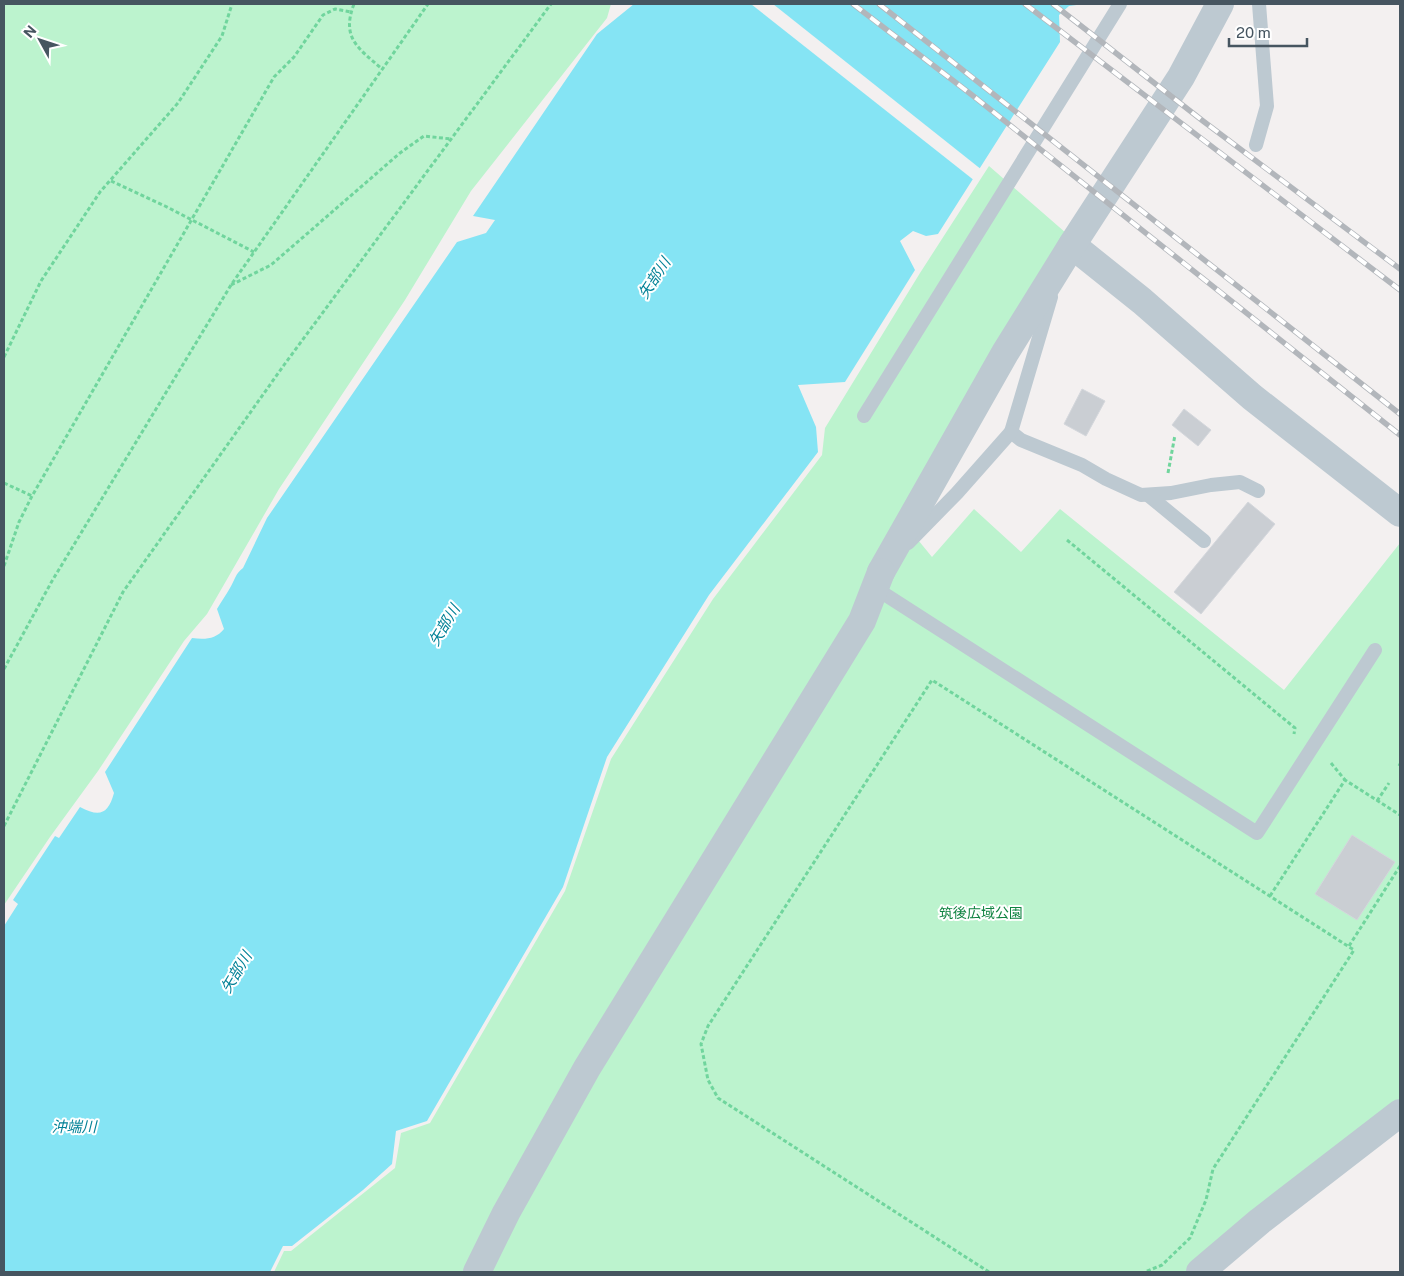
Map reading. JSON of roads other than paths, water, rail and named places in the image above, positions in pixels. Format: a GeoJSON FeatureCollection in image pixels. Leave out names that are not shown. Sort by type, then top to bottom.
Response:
{"type":"FeatureCollection","features":[{"type":"Feature","properties":{"kind":"street"},"geometry":{"type":"LineString","coordinates":[[477,1272],[506,1213],[588,1068],[862,621],[878,580],[1005,353],[1066,254],[1181,77],[1220,4]]}},
{"type":"Feature","properties":{"kind":"street"},"geometry":{"type":"LineString","coordinates":[[1066,254],[1142,301],[1252,397],[1400,513]]}},
{"type":"Feature","properties":{"kind":"street"},"geometry":{"type":"LineString","coordinates":[[1200,1272],[1260,1221],[1400,1113]]}},
{"type":"Feature","properties":{"kind":"lane"},"geometry":{"type":"LineString","coordinates":[[864,416],[1120,4]]}},
{"type":"Feature","properties":{"kind":"lane"},"geometry":{"type":"LineString","coordinates":[[1256,144],[1267,106],[1259,4]]}},
{"type":"Feature","properties":{"kind":"lane"},"geometry":{"type":"LineString","coordinates":[[1066,254],[1011,432],[878,580],[1257,833],[1375,650]]}},
{"type":"Feature","properties":{"kind":"lane"},"geometry":{"type":"LineString","coordinates":[[1011,432],[1021,440],[1082,465],[1106,479],[1141,495],[1166,494],[1211,484],[1240,482],[1258,491]]}},
{"type":"Feature","properties":{"kind":"lane"},"geometry":{"type":"LineString","coordinates":[[1148,495],[1204,542]]}},
{"type":"Feature","properties":{"kind":"water"},"geometry":{"type":"Polygon","coordinates":[[[634,4],[1084,4],[1069,6],[1059,15],[1060,42],[938,234],[926,236],[913,231],[900,241],[915,270],[845,382],[798,385],[816,427],[818,452],[709,595],[607,757],[563,887],[427,1121],[396,1131],[392,1164],[363,1190],[292,1246],[283,1246],[270,1272],[4,1272],[4,926],[18,904],[13,900],[55,836],[59,838],[80,807],[98,813],[106,810],[109,806],[114,793],[105,772],[192,638],[210,638],[224,629],[217,609],[243,568],[267,518],[457,242],[486,233],[495,220],[473,216],[597,34],[634,4]]]}},
{"type":"Feature","properties":{"kind":"railway"},"geometry":{"type":"LineString","coordinates":[[853,4],[972,95],[1400,435]]}},
{"type":"Feature","properties":{"kind":"railway"},"geometry":{"type":"LineString","coordinates":[[879,4],[1400,414]]}},
{"type":"Feature","properties":{"kind":"railway"},"geometry":{"type":"LineString","coordinates":[[1025,4],[1400,290]]}},
{"type":"Feature","properties":{"kind":"railway"},"geometry":{"type":"LineString","coordinates":[[1053,4],[1203,121],[1400,269]]}},
{"type":"Feature","properties":{"kind":"water label","name":"矢部川"},"geometry":{"type":"Point","coordinates":[654,278]}},
{"type":"Feature","properties":{"kind":"water label","name":"矢部川"},"geometry":{"type":"Point","coordinates":[444,625]}},
{"type":"Feature","properties":{"kind":"water label","name":"矢部川"},"geometry":{"type":"Point","coordinates":[236,972]}},
{"type":"Feature","properties":{"kind":"water label","name":"沖端川"},"geometry":{"type":"Point","coordinates":[74,1126]}},
{"type":"Feature","properties":{"kind":"park label","name":"筑後広域公園"},"geometry":{"type":"Point","coordinates":[981,913]}}]}
